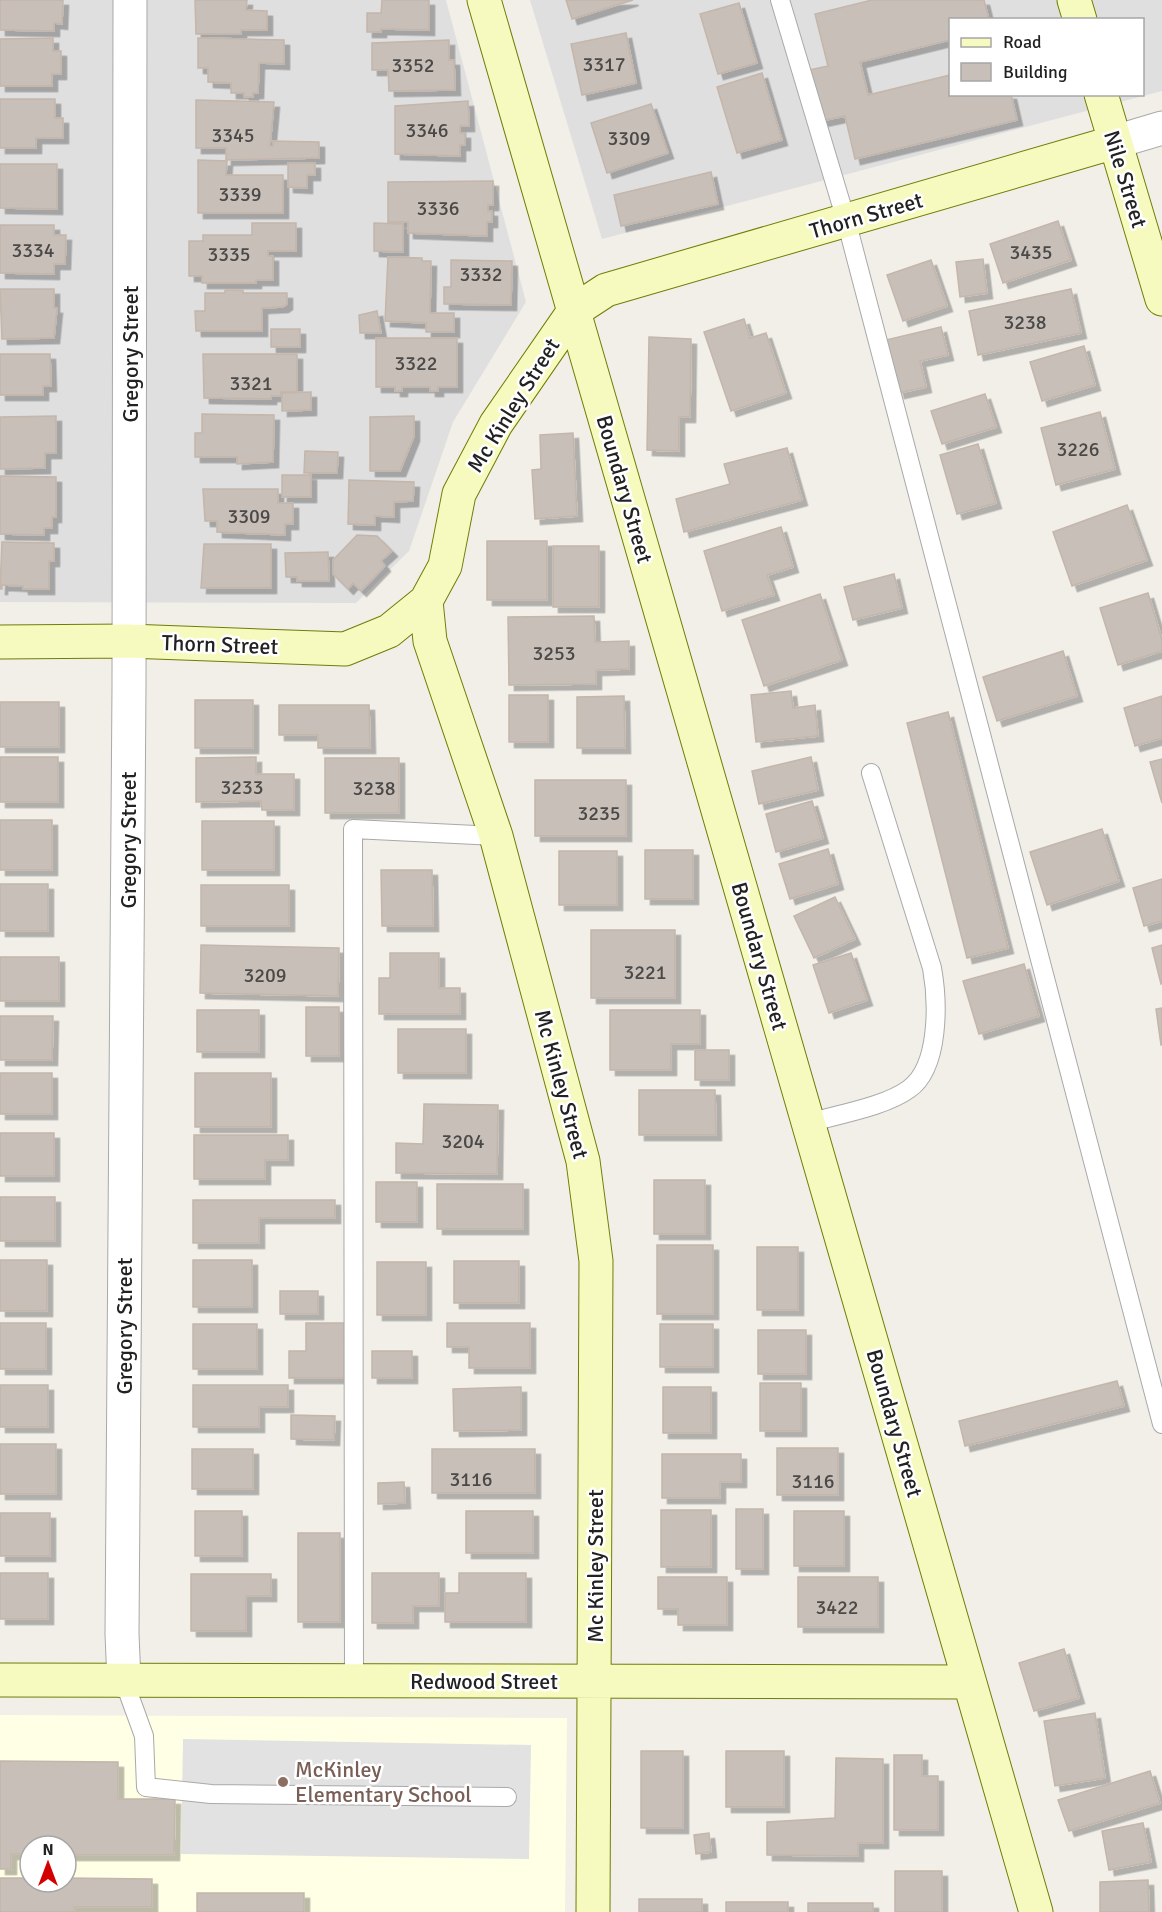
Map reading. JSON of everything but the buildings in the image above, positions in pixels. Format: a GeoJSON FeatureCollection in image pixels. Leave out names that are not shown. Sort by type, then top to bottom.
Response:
{"type":"FeatureCollection","features":[{"type":"Feature","properties":{"kind":"street","name":"Gregory Street"},"geometry":{"type":"LineString","coordinates":[[124,1680],[130,0]]}},
{"type":"Feature","properties":{"kind":"street","name":"Boundary Street"},"geometry":{"type":"LineString","coordinates":[[484,0],[1036,1912]]}},
{"type":"Feature","properties":{"kind":"street"},"geometry":{"type":"LineString","coordinates":[[1074,0],[1079,18]]}},
{"type":"Feature","properties":{"kind":"street","name":"Nile Street"},"geometry":{"type":"LineString","coordinates":[[1102,96],[1162,299]]}},
{"type":"Feature","properties":{"kind":"street","name":"Thorn Street"},"geometry":{"type":"LineString","coordinates":[[574,311],[606,290],[1162,128]]}},
{"type":"Feature","properties":{"kind":"street","name":"Mc Kinley Street"},"geometry":{"type":"LineString","coordinates":[[574,311],[496,424],[459,494],[445,566],[426,601],[430,641],[496,836],[583,1161],[596,1261],[593,1912]]}},
{"type":"Feature","properties":{"kind":"street","name":"Thorn Street"},"geometry":{"type":"LineString","coordinates":[[0,642],[129,641],[345,649],[389,631],[426,601]]}},
{"type":"Feature","properties":{"kind":"street","name":"Redwood Street"},"geometry":{"type":"LineString","coordinates":[[0,1680],[968,1682]]}},
{"type":"Feature","properties":{"kind":"lane"},"geometry":{"type":"LineString","coordinates":[[780,0],[846,220],[1162,1424]]}},
{"type":"Feature","properties":{"kind":"lane"},"geometry":{"type":"LineString","coordinates":[[809,1123],[893,1098],[919,1080],[931,1050],[935,1007],[932,968],[871,773]]}},
{"type":"Feature","properties":{"kind":"lane"},"geometry":{"type":"LineString","coordinates":[[354,1680],[352,829],[496,836]]}},
{"type":"Feature","properties":{"kind":"lane"},"geometry":{"type":"LineString","coordinates":[[124,1680],[144,1736],[146,1787],[211,1794],[507,1797]]}},
{"type":"Feature","properties":{"kind":"shaded area"},"geometry":{"type":"Polygon","coordinates":[[[0,0],[446,0],[526,302],[453,422],[409,551],[356,603],[0,602],[0,0]]]}},
{"type":"Feature","properties":{"kind":"shaded area"},"geometry":{"type":"Polygon","coordinates":[[[530,0],[1162,0],[1162,91],[1144,96],[1144,18],[949,18],[949,96],[1143,96],[602,239],[530,0]]]}},
{"type":"Feature","properties":{"kind":"shaded area","name":"McKinley Elementary School"},"geometry":{"type":"Polygon","coordinates":[[[0,1715],[567,1718],[565,1912],[0,1912],[0,1715]]]}},
{"type":"Feature","properties":{"kind":"shaded area"},"geometry":{"type":"Polygon","coordinates":[[[183,1739],[531,1745],[529,1859],[181,1854],[183,1739]]]}},
{"type":"Feature","properties":{"kind":"place","name":"McKinley Elementary School"},"geometry":{"type":"Point","coordinates":[283,1782]}}]}
